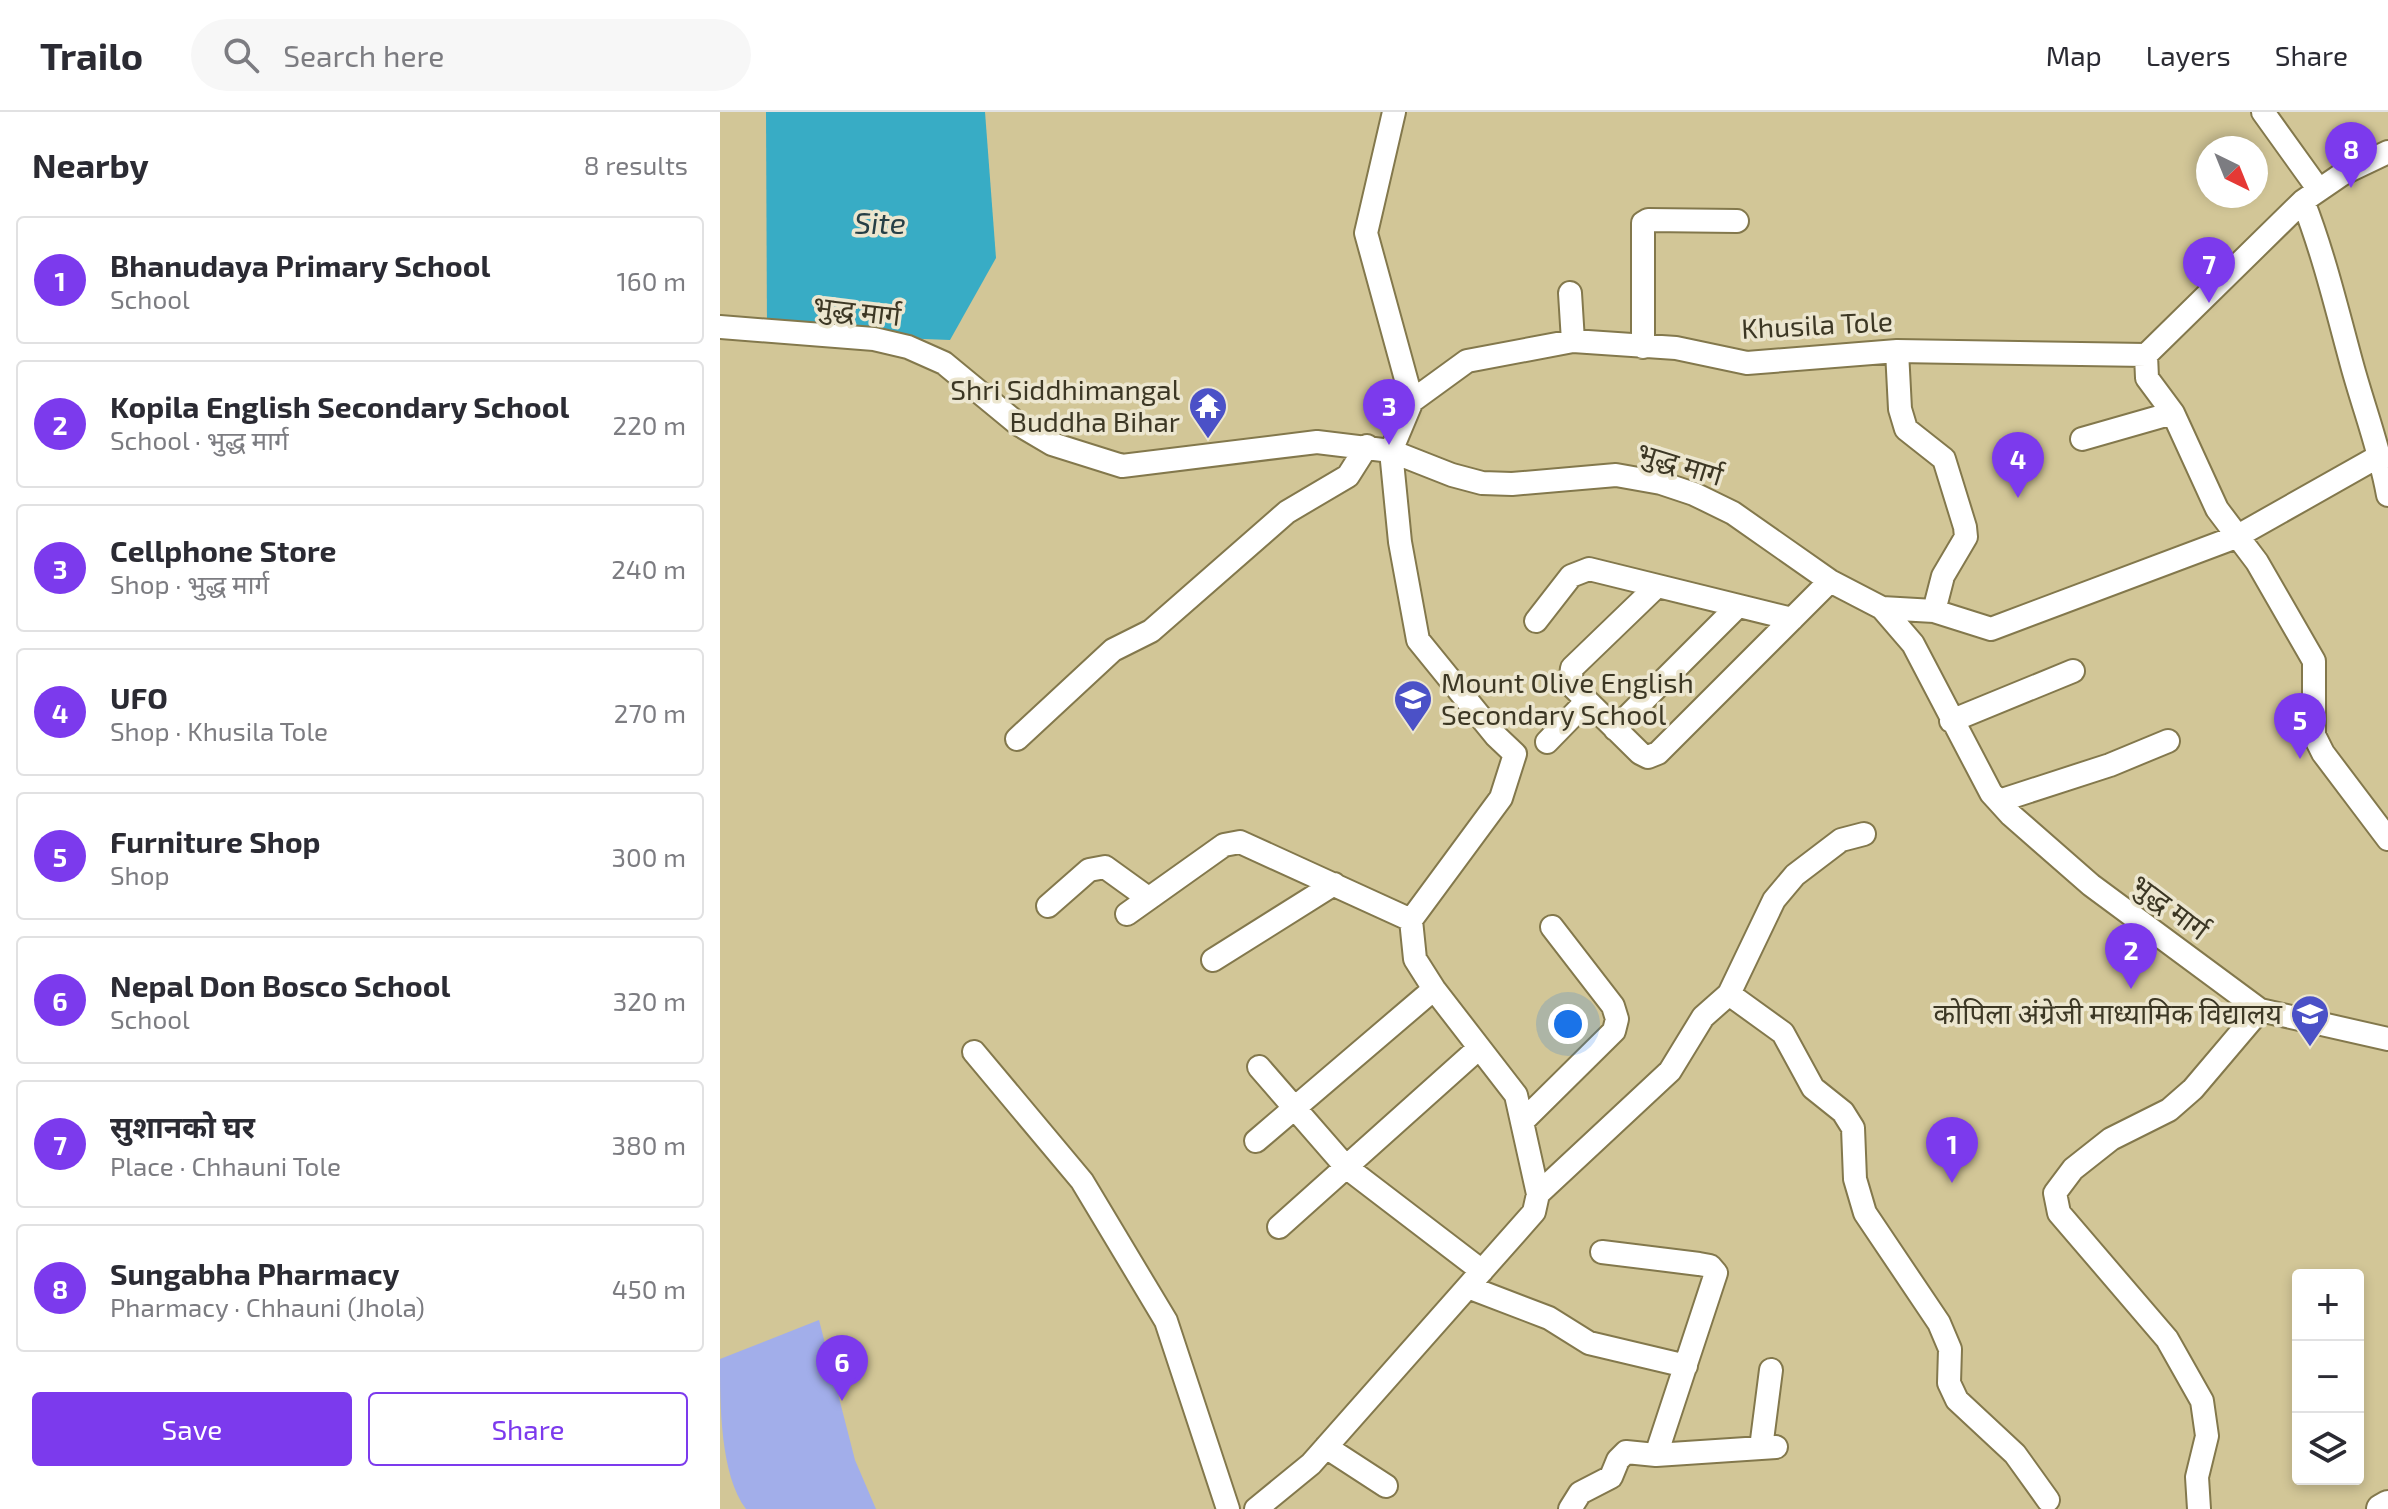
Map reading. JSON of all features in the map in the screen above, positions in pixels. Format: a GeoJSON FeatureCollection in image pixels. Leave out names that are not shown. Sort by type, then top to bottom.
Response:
{"type":"FeatureCollection","features":[{"type":"Feature","properties":{"kind":"main road"},"geometry":{"type":"LineString","coordinates":[[2381,1509],[2388,1505]]}},
{"type":"Feature","properties":{"kind":"street"},"geometry":{"type":"LineString","coordinates":[[1256,1509],[1311,1464],[1522,1229],[1534,1212],[1538,1194],[1516,1095],[1434,989],[1415,959],[1411,920],[1501,798],[1515,754],[1496,736],[1418,640],[1400,542],[1391,451],[1412,401],[1366,233],[1394,112]]}},
{"type":"Feature","properties":{"kind":"street"},"geometry":{"type":"LineString","coordinates":[[2263,112],[2311,196],[2315,233],[2381,459],[2388,495]]}},
{"type":"Feature","properties":{"kind":"street"},"geometry":{"type":"LineString","coordinates":[[2388,152],[2344,173],[2311,196],[2146,355],[2147,378],[2173,413],[2217,509],[2257,562],[2314,661],[2314,735],[2323,753],[2388,839]]}},
{"type":"Feature","properties":{"kind":"street"},"geometry":{"type":"LineString","coordinates":[[1643,347],[1643,223],[1648,220],[1737,221]]}},
{"type":"Feature","properties":{"kind":"street"},"geometry":{"type":"LineString","coordinates":[[1570,293],[1573,341]]}},
{"type":"Feature","properties":{"kind":"street","name":"भुद्ध मार्ग"},"geometry":{"type":"LineString","coordinates":[[727,328],[874,339],[908,347],[944,363],[1018,424],[1052,444],[1122,466],[1317,442],[1391,451],[1452,475],[1482,483],[1512,484],[1616,475],[1661,483],[1733,513],[1830,581],[1882,608],[1913,644],[1973,765],[1999,801],[2091,885],[2260,1010],[2388,1039]]}},
{"type":"Feature","properties":{"kind":"street","name":"Khusila Tole"},"geometry":{"type":"LineString","coordinates":[[1412,401],[1467,361],[1573,341],[1676,348],[1747,363],[1897,351],[2146,355]]}},
{"type":"Feature","properties":{"kind":"street"},"geometry":{"type":"LineString","coordinates":[[1897,351],[1900,409],[1906,429],[1944,459],[1965,527],[1966,537],[1943,576],[1934,611]]}},
{"type":"Feature","properties":{"kind":"street"},"geometry":{"type":"LineString","coordinates":[[2082,439],[2173,413]]}},
{"type":"Feature","properties":{"kind":"street"},"geometry":{"type":"LineString","coordinates":[[1017,739],[1113,650],[1151,631],[1287,512],[1348,476],[1367,446]]}},
{"type":"Feature","properties":{"kind":"street"},"geometry":{"type":"LineString","coordinates":[[1882,608],[1934,611],[1991,629],[2236,537],[2374,459],[2381,459]]}},
{"type":"Feature","properties":{"kind":"street"},"geometry":{"type":"LineString","coordinates":[[1536,621],[1579,570],[1589,569],[1792,619]]}},
{"type":"Feature","properties":{"kind":"street"},"geometry":{"type":"LineString","coordinates":[[1656,587],[1572,668],[1570,684],[1640,753],[1648,757],[1658,753],[1830,581]]}},
{"type":"Feature","properties":{"kind":"street"},"geometry":{"type":"LineString","coordinates":[[1615,729],[1738,606]]}},
{"type":"Feature","properties":{"kind":"street"},"geometry":{"type":"LineString","coordinates":[[1951,721],[2073,671]]}},
{"type":"Feature","properties":{"kind":"street"},"geometry":{"type":"LineString","coordinates":[[1547,742],[1587,701]]}},
{"type":"Feature","properties":{"kind":"street"},"geometry":{"type":"LineString","coordinates":[[1999,801],[2110,765],[2168,741]]}},
{"type":"Feature","properties":{"kind":"street"},"geometry":{"type":"LineString","coordinates":[[1538,1194],[1670,1071],[1703,1017],[1729,994],[1774,900],[1795,875],[1841,840],[1864,834]]}},
{"type":"Feature","properties":{"kind":"street"},"geometry":{"type":"LineString","coordinates":[[1127,914],[1224,845],[1240,842],[1411,920]]}},
{"type":"Feature","properties":{"kind":"street"},"geometry":{"type":"LineString","coordinates":[[1048,906],[1089,870],[1105,867],[1148,898]]}},
{"type":"Feature","properties":{"kind":"street"},"geometry":{"type":"LineString","coordinates":[[1213,960],[1334,884]]}},
{"type":"Feature","properties":{"kind":"street"},"geometry":{"type":"LineString","coordinates":[[1523,1121],[1614,1031],[1617,1019],[1613,1006],[1552,927]]}},
{"type":"Feature","properties":{"kind":"street"},"geometry":{"type":"LineString","coordinates":[[1256,1141],[1434,989]]}},
{"type":"Feature","properties":{"kind":"street"},"geometry":{"type":"LineString","coordinates":[[1729,994],[1783,1033],[1813,1088],[1843,1112],[1853,1128],[1855,1179],[1865,1213],[1939,1323],[1950,1349],[1949,1383],[1957,1400],[2015,1454],[2048,1500]]}},
{"type":"Feature","properties":{"kind":"street"},"geometry":{"type":"LineString","coordinates":[[2199,1509],[2197,1477],[2207,1436],[2202,1401],[2167,1339],[2059,1213],[2055,1193],[2073,1169],[2111,1139],[2169,1110],[2193,1089],[2260,1010]]}},
{"type":"Feature","properties":{"kind":"street"},"geometry":{"type":"LineString","coordinates":[[1279,1227],[1479,1048]]}},
{"type":"Feature","properties":{"kind":"street"},"geometry":{"type":"LineString","coordinates":[[974,1052],[1082,1181],[1166,1321],[1228,1509]]}},
{"type":"Feature","properties":{"kind":"street"},"geometry":{"type":"LineString","coordinates":[[1259,1067],[1346,1167],[1475,1279],[1589,1343],[1686,1366]]}},
{"type":"Feature","properties":{"kind":"street"},"geometry":{"type":"LineString","coordinates":[[1602,1252],[1710,1266],[1716,1273],[1656,1455]]}},
{"type":"Feature","properties":{"kind":"street"},"geometry":{"type":"LineString","coordinates":[[1570,1509],[1580,1493],[1611,1477],[1618,1460],[1626,1452],[1656,1455],[1769,1448],[1771,1370]]}},
{"type":"Feature","properties":{"kind":"street"},"geometry":{"type":"LineString","coordinates":[[1326,1447],[1386,1486]]}},
{"type":"Feature","properties":{"kind":"shaded area"},"geometry":{"type":"Polygon","coordinates":[[[819,1320],[855,1460],[876,1509],[746,1509],[737,1495],[726,1458],[721,1417],[720,1359],[819,1320]]]}},
{"type":"Feature","properties":{"kind":"water","name":"Site"},"geometry":{"type":"Polygon","coordinates":[[[766,112],[985,112],[996,258],[950,340],[767,333],[766,112]]]}},
{"type":"Feature","properties":{"kind":"place","name":"Sungabha Pharmacy"},"geometry":{"type":"Point","coordinates":[2351,188]}},
{"type":"Feature","properties":{"kind":"place","name":"सुशानको घर"},"geometry":{"type":"Point","coordinates":[2209,303]}},
{"type":"Feature","properties":{"kind":"place","name":"Shri Siddhimangal Buddha Bihar"},"geometry":{"type":"Point","coordinates":[1208,440]}},
{"type":"Feature","properties":{"kind":"place","name":"Cellphone Store"},"geometry":{"type":"Point","coordinates":[1389,445]}},
{"type":"Feature","properties":{"kind":"place","name":"UFO"},"geometry":{"type":"Point","coordinates":[2018,498]}},
{"type":"Feature","properties":{"kind":"place","name":"Mount Olive English Secondary School"},"geometry":{"type":"Point","coordinates":[1413,733]}},
{"type":"Feature","properties":{"kind":"place","name":"Furniture Shop"},"geometry":{"type":"Point","coordinates":[2300,759]}},
{"type":"Feature","properties":{"kind":"place","name":"Kopila English Secondary School"},"geometry":{"type":"Point","coordinates":[2131,989]}},
{"type":"Feature","properties":{"kind":"place","name":"कोपिला अंग्रेजी माध्यामिक विद्यालय"},"geometry":{"type":"Point","coordinates":[2310,1048]}},
{"type":"Feature","properties":{"kind":"place","name":"Bhanudaya Primary School"},"geometry":{"type":"Point","coordinates":[1952,1183]}},
{"type":"Feature","properties":{"kind":"place","name":"Nepal Don Bosco School"},"geometry":{"type":"Point","coordinates":[842,1401]}}]}
